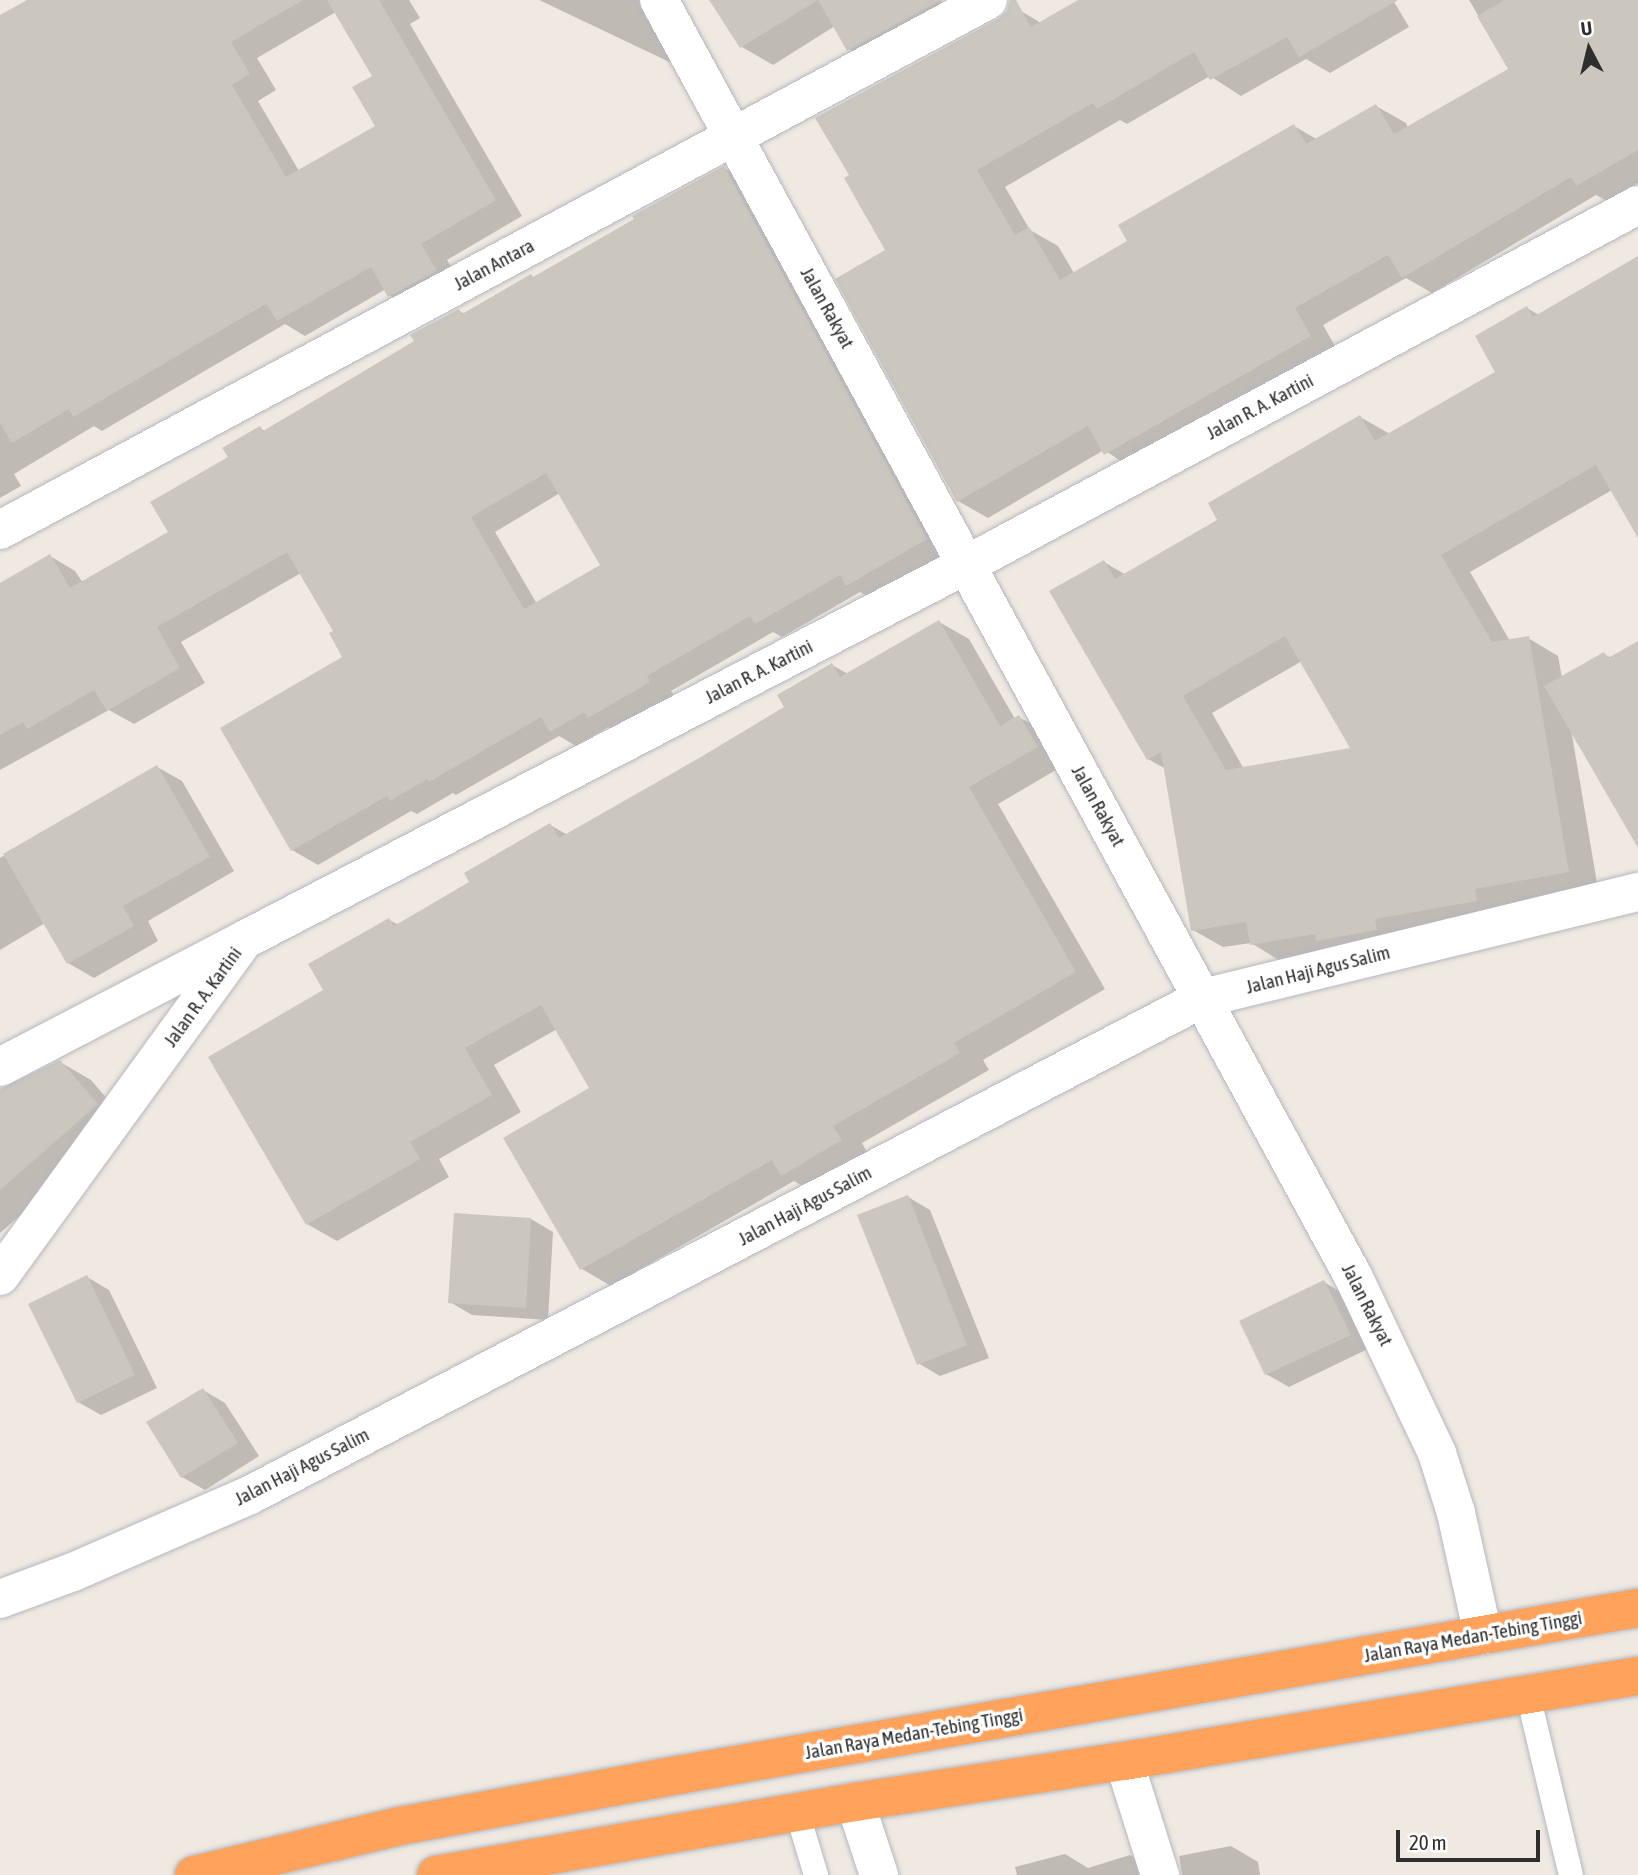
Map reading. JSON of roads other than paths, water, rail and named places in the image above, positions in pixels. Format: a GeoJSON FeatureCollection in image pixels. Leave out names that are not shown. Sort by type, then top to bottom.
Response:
{"type":"FeatureCollection","features":[{"type":"Feature","properties":{"kind":"highway","name":"Jalan Raya Medan-Tebing Tinggi"},"geometry":{"type":"LineString","coordinates":[[194,1875],[453,1816],[1638,1608]]}},
{"type":"Feature","properties":{"kind":"highway"},"geometry":{"type":"LineString","coordinates":[[436,1875],[855,1802],[1124,1761],[1638,1676]]}},
{"type":"Feature","properties":{"kind":"street","name":"Jalan Rakyat"},"geometry":{"type":"LineString","coordinates":[[659,0],[1353,1276],[1408,1386],[1437,1454],[1456,1513],[1483,1635]]}},
{"type":"Feature","properties":{"kind":"street","name":"Jalan Antara"},"geometry":{"type":"LineString","coordinates":[[0,530],[988,0]]}},
{"type":"Feature","properties":{"kind":"street","name":"Jalan R. A. Kartini"},"geometry":{"type":"LineString","coordinates":[[0,1276],[244,940],[966,565],[1638,205]]}},
{"type":"Feature","properties":{"kind":"street","name":"Jalan Haji Agus Salim"},"geometry":{"type":"LineString","coordinates":[[0,1599],[73,1572],[250,1495],[1203,999],[1638,892]]}},
{"type":"Feature","properties":{"kind":"street"},"geometry":{"type":"LineString","coordinates":[[0,1067],[244,940]]}},
{"type":"Feature","properties":{"kind":"street"},"geometry":{"type":"LineString","coordinates":[[1124,1761],[1160,1875]]}},
{"type":"Feature","properties":{"kind":"street"},"geometry":{"type":"LineString","coordinates":[[855,1802],[879,1875]]}},
{"type":"Feature","properties":{"kind":"lane"},"geometry":{"type":"LineString","coordinates":[[1528,1695],[1571,1875]]}},
{"type":"Feature","properties":{"kind":"lane"},"geometry":{"type":"LineString","coordinates":[[797,1812],[816,1875]]}}]}
